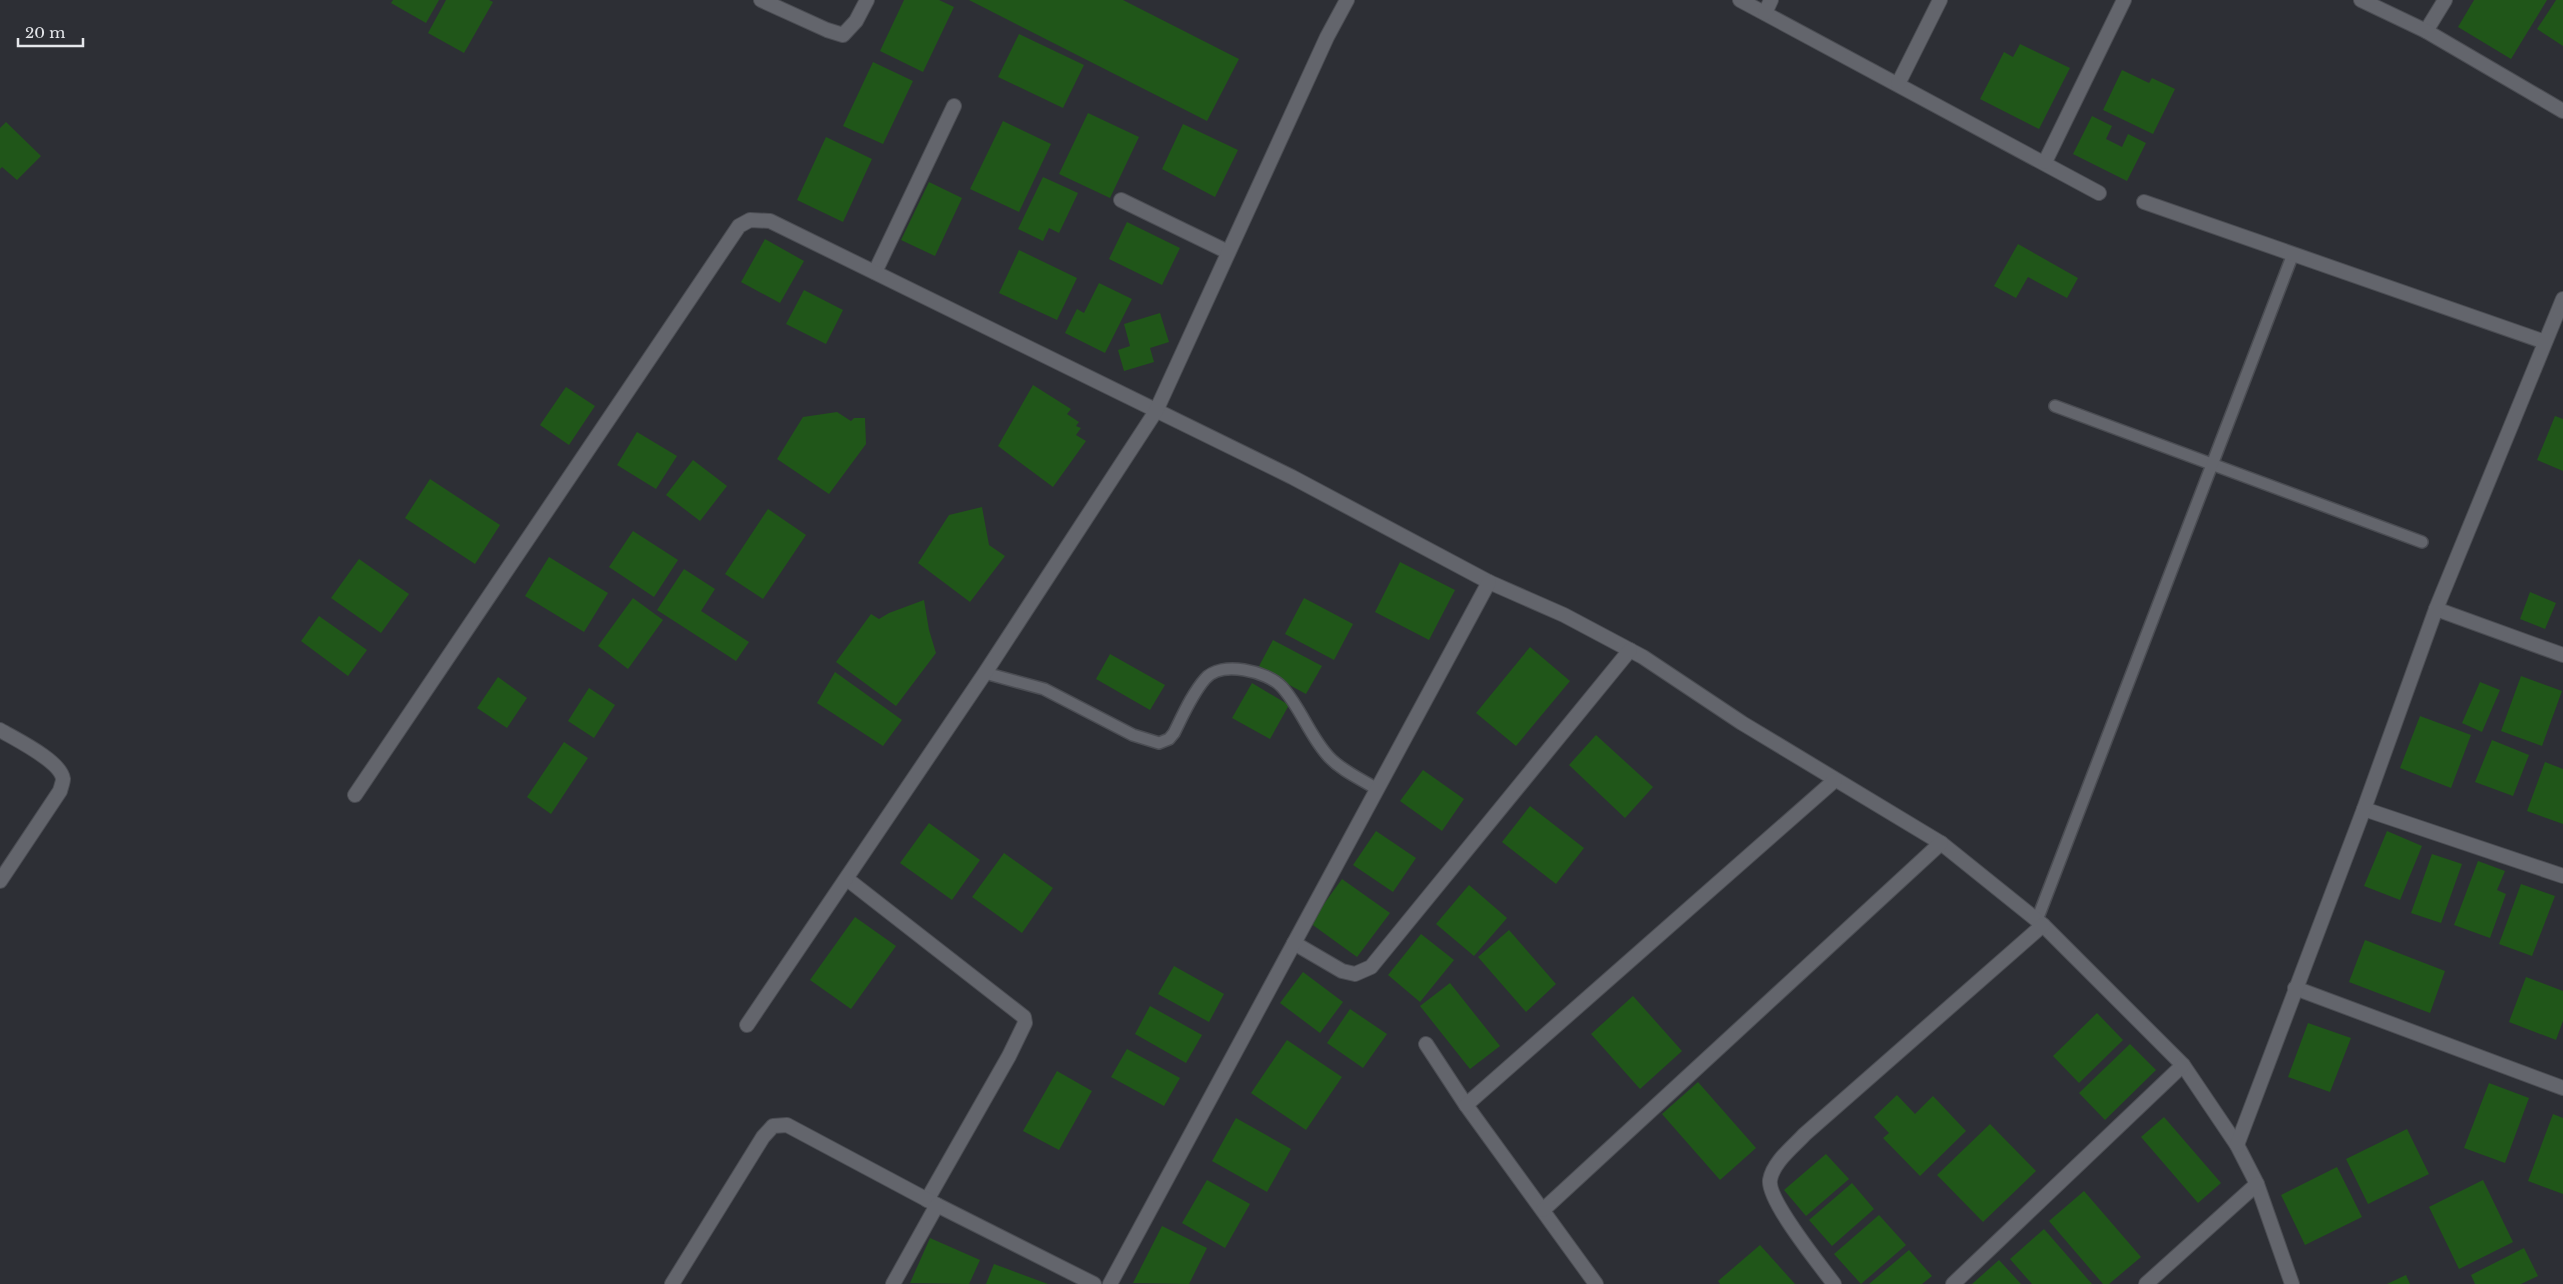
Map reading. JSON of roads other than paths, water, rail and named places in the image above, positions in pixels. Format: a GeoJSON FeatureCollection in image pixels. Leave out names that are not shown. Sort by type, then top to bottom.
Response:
{"type":"FeatureCollection","features":[{"type":"Feature","properties":{"kind":"street"},"geometry":{"type":"LineString","coordinates":[[761,0],[843,35],[856,21],[867,0]]}},
{"type":"Feature","properties":{"kind":"street"},"geometry":{"type":"LineString","coordinates":[[747,1025],[985,673],[1156,411],[1327,37],[1347,0]]}},
{"type":"Feature","properties":{"kind":"street"},"geometry":{"type":"LineString","coordinates":[[1740,0],[2045,162],[2099,193]]}},
{"type":"Feature","properties":{"kind":"street"},"geometry":{"type":"LineString","coordinates":[[1765,13],[1771,0]]}},
{"type":"Feature","properties":{"kind":"street"},"geometry":{"type":"LineString","coordinates":[[1898,84],[1940,0]]}},
{"type":"Feature","properties":{"kind":"street"},"geometry":{"type":"LineString","coordinates":[[2045,162],[2124,0]]}},
{"type":"Feature","properties":{"kind":"street"},"geometry":{"type":"LineString","coordinates":[[2361,0],[2426,31],[2563,111]]}},
{"type":"Feature","properties":{"kind":"street"},"geometry":{"type":"LineString","coordinates":[[2426,31],[2444,0]]}},
{"type":"Feature","properties":{"kind":"street"},"geometry":{"type":"LineString","coordinates":[[874,272],[954,106]]}},
{"type":"Feature","properties":{"kind":"street"},"geometry":{"type":"LineString","coordinates":[[1121,200],[1228,252]]}},
{"type":"Feature","properties":{"kind":"street"},"geometry":{"type":"LineString","coordinates":[[2144,202],[2545,342]]}},
{"type":"Feature","properties":{"kind":"street"},"geometry":{"type":"LineString","coordinates":[[355,795],[739,226],[750,220],[770,221],[1292,477],[1489,582],[1564,615],[1630,650],[1835,780],[1941,843],[2040,922],[2184,1065],[2237,1146],[2257,1184],[2292,1284]]}},
{"type":"Feature","properties":{"kind":"street"},"geometry":{"type":"LineString","coordinates":[[2237,1146],[2364,809],[2436,609],[2563,299]]}},
{"type":"Feature","properties":{"kind":"street"},"geometry":{"type":"LineString","coordinates":[[1110,1284],[1489,582]]}},
{"type":"Feature","properties":{"kind":"street"},"geometry":{"type":"LineString","coordinates":[[2436,609],[2563,656]]}},
{"type":"Feature","properties":{"kind":"street"},"geometry":{"type":"LineString","coordinates":[[1294,943],[1342,971],[1355,974],[1371,967],[1630,650]]}},
{"type":"Feature","properties":{"kind":"street"},"geometry":{"type":"LineString","coordinates":[[0,730],[58,767],[63,778],[60,791],[0,881]]}},
{"type":"Feature","properties":{"kind":"street"},"geometry":{"type":"LineString","coordinates":[[1466,1105],[1835,780]]}},
{"type":"Feature","properties":{"kind":"street"},"geometry":{"type":"LineString","coordinates":[[2364,809],[2563,876]]}},
{"type":"Feature","properties":{"kind":"street"},"geometry":{"type":"LineString","coordinates":[[1543,1210],[1941,843]]}},
{"type":"Feature","properties":{"kind":"street"},"geometry":{"type":"LineString","coordinates":[[847,879],[1024,1017],[1025,1023],[892,1284]]}},
{"type":"Feature","properties":{"kind":"street"},"geometry":{"type":"LineString","coordinates":[[1834,1284],[1776,1203],[1770,1181],[1774,1168],[1805,1134],[2040,922]]}},
{"type":"Feature","properties":{"kind":"street"},"geometry":{"type":"LineString","coordinates":[[2295,988],[2563,1088]]}},
{"type":"Feature","properties":{"kind":"street"},"geometry":{"type":"LineString","coordinates":[[1426,1044],[1466,1105],[1596,1284]]}},
{"type":"Feature","properties":{"kind":"street"},"geometry":{"type":"LineString","coordinates":[[1953,1284],[2184,1065]]}},
{"type":"Feature","properties":{"kind":"street"},"geometry":{"type":"LineString","coordinates":[[672,1284],[772,1126],[786,1125],[932,1203],[1094,1284]]}},
{"type":"Feature","properties":{"kind":"street"},"geometry":{"type":"LineString","coordinates":[[2146,1284],[2257,1184]]}},
{"type":"Feature","properties":{"kind":"lane"},"geometry":{"type":"LineString","coordinates":[[2040,922],[2293,254]]}},
{"type":"Feature","properties":{"kind":"lane"},"geometry":{"type":"LineString","coordinates":[[2055,406],[2422,542]]}},
{"type":"Feature","properties":{"kind":"lane"},"geometry":{"type":"LineString","coordinates":[[985,673],[1050,691],[1133,735],[1159,743],[1169,739],[1206,678],[1226,670],[1255,672],[1266,676],[1282,687],[1328,757],[1377,789]]}}]}
